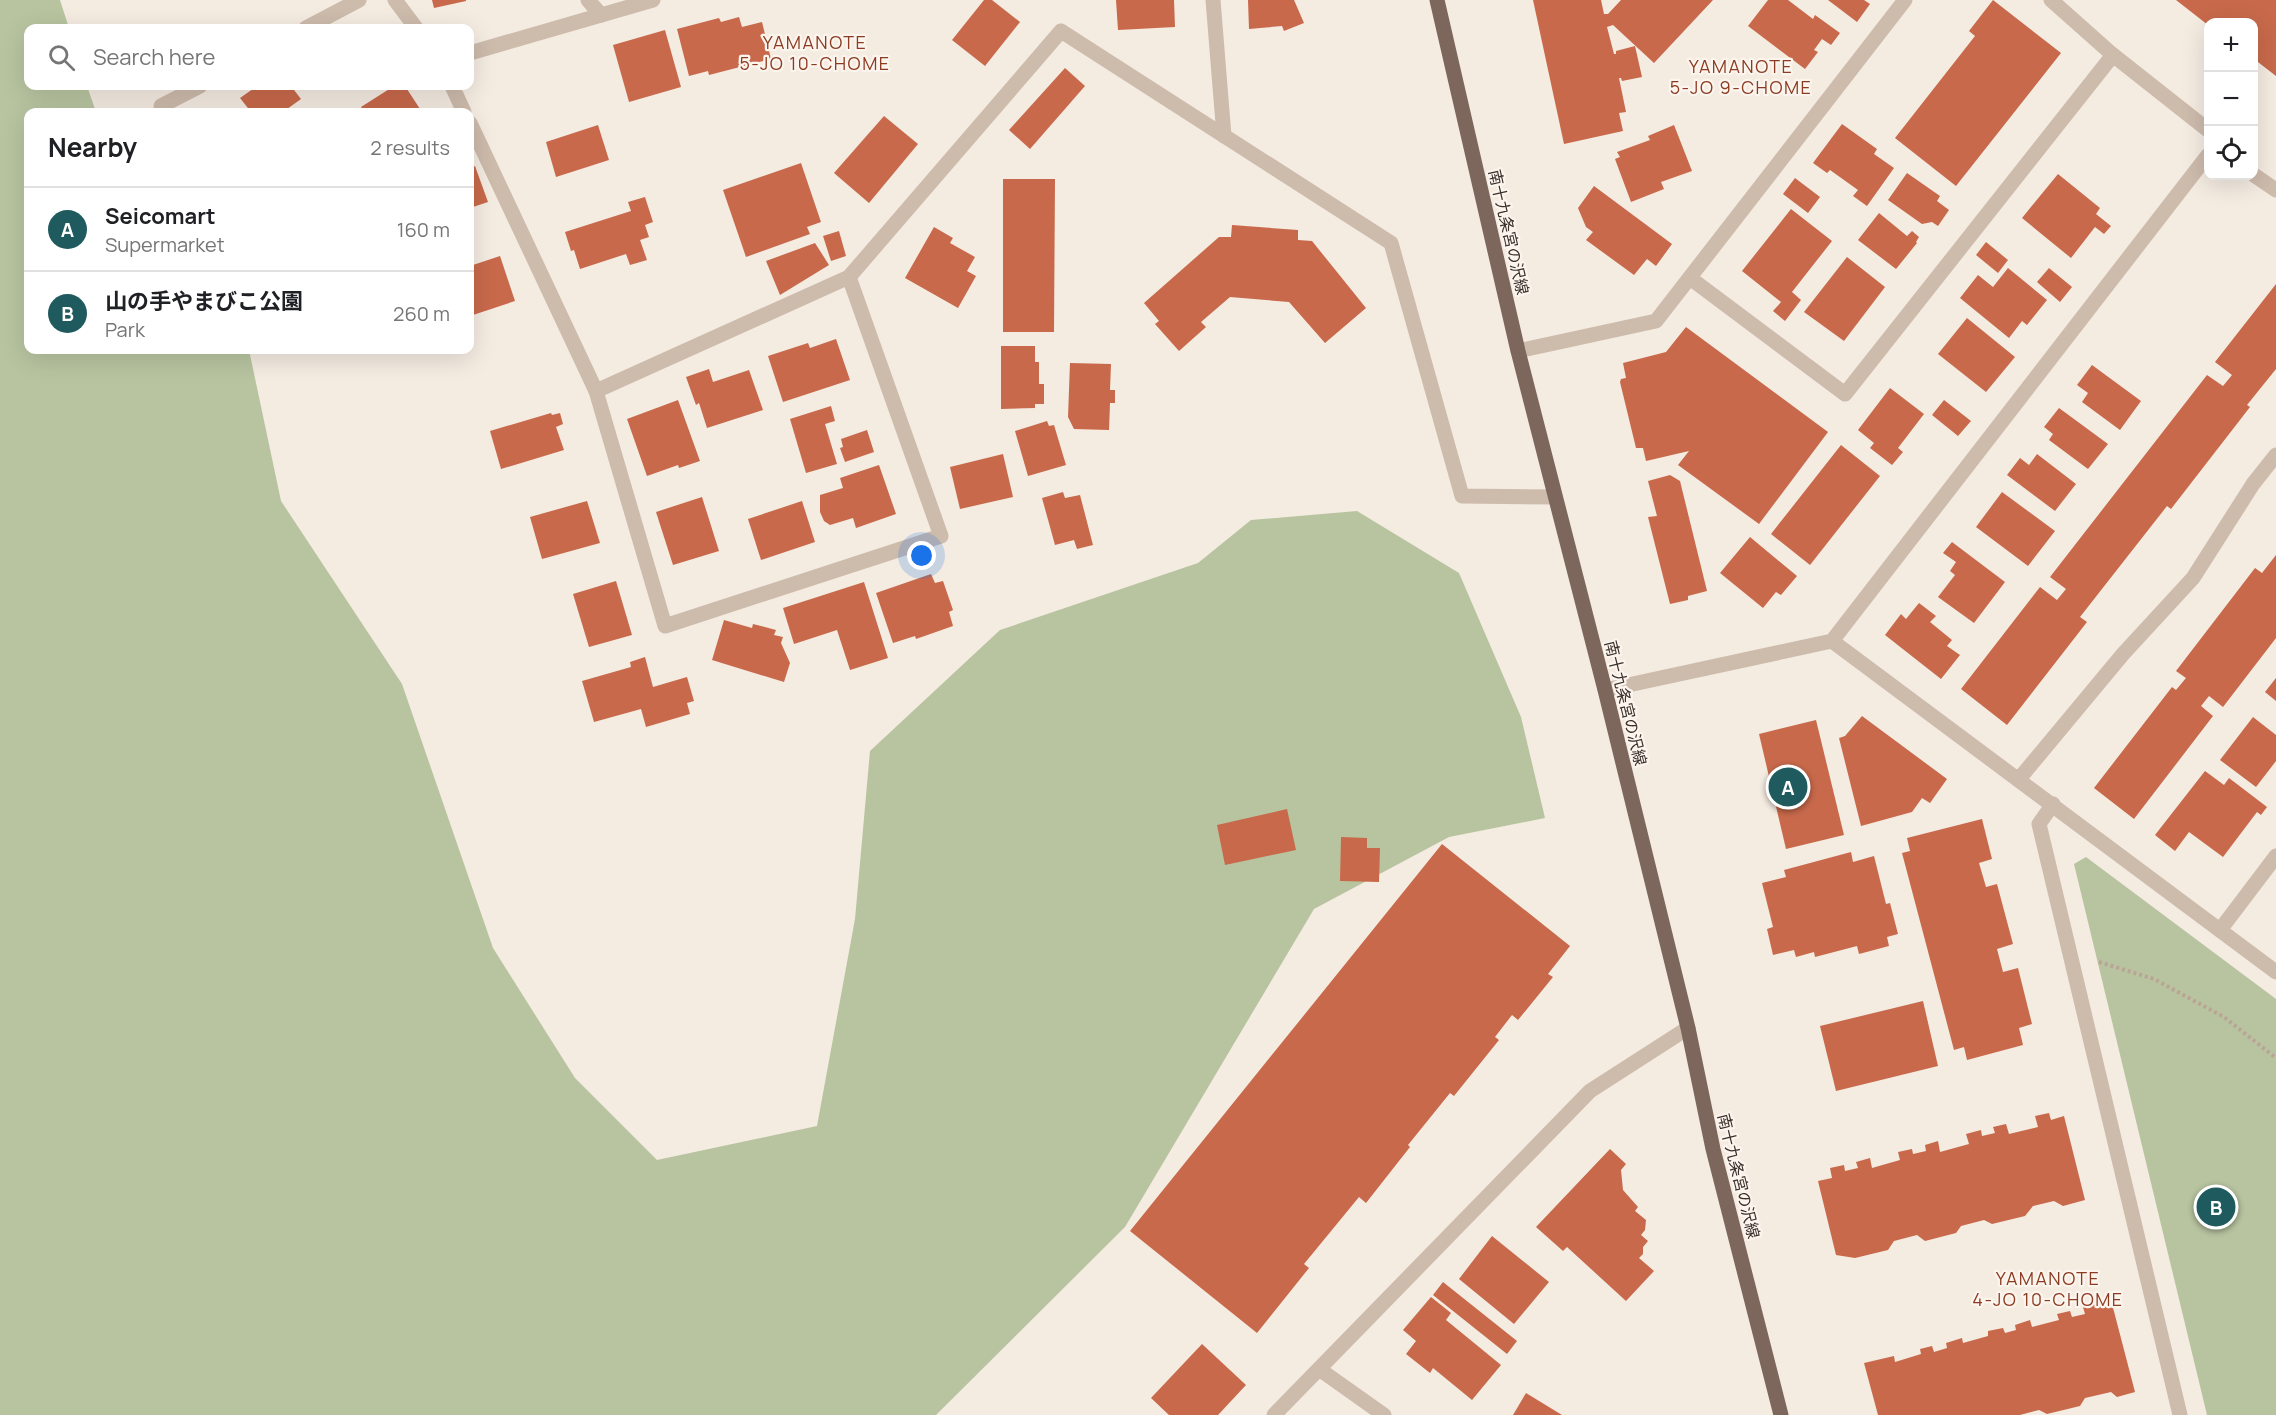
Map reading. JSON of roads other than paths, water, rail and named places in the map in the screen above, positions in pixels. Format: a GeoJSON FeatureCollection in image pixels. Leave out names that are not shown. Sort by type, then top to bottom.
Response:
{"type":"FeatureCollection","features":[{"type":"Feature","properties":{"kind":"main road","name":"南十九条宮の沢線"},"geometry":{"type":"LineString","coordinates":[[1437,0],[1518,351],[1605,690],[1688,1028],[1713,1149],[1781,1415]]}},
{"type":"Feature","properties":{"kind":"street"},"geometry":{"type":"LineString","coordinates":[[314,24],[359,0]]}},
{"type":"Feature","properties":{"kind":"street"},"geometry":{"type":"LineString","coordinates":[[395,0],[413,24]]}},
{"type":"Feature","properties":{"kind":"street"},"geometry":{"type":"LineString","coordinates":[[588,0],[601,15]]}},
{"type":"Feature","properties":{"kind":"street"},"geometry":{"type":"LineString","coordinates":[[474,52],[653,0]]}},
{"type":"Feature","properties":{"kind":"street"},"geometry":{"type":"LineString","coordinates":[[1213,0],[1224,136]]}},
{"type":"Feature","properties":{"kind":"street"},"geometry":{"type":"LineString","coordinates":[[1518,351],[1656,321],[1905,0]]}},
{"type":"Feature","properties":{"kind":"street"},"geometry":{"type":"LineString","coordinates":[[2051,0],[2113,55],[2204,127]]}},
{"type":"Feature","properties":{"kind":"street"},"geometry":{"type":"LineString","coordinates":[[596,391],[849,277],[1061,31],[1391,243],[1462,496],[1555,497]]}},
{"type":"Feature","properties":{"kind":"street"},"geometry":{"type":"LineString","coordinates":[[1690,278],[1845,393],[2113,55]]}},
{"type":"Feature","properties":{"kind":"street"},"geometry":{"type":"LineString","coordinates":[[161,106],[192,90]]}},
{"type":"Feature","properties":{"kind":"street"},"geometry":{"type":"LineString","coordinates":[[454,90],[462,108]]}},
{"type":"Feature","properties":{"kind":"street"},"geometry":{"type":"LineString","coordinates":[[474,132],[596,391],[665,626],[941,536],[849,277]]}},
{"type":"Feature","properties":{"kind":"street"},"geometry":{"type":"LineString","coordinates":[[1605,690],[1832,641],[2204,160]]}},
{"type":"Feature","properties":{"kind":"street"},"geometry":{"type":"LineString","coordinates":[[2258,178],[2276,190]]}},
{"type":"Feature","properties":{"kind":"street"},"geometry":{"type":"LineString","coordinates":[[2019,779],[2123,654],[2193,578],[2253,484],[2276,455]]}},
{"type":"Feature","properties":{"kind":"street"},"geometry":{"type":"LineString","coordinates":[[1832,641],[2276,972]]}},
{"type":"Feature","properties":{"kind":"street"},"geometry":{"type":"LineString","coordinates":[[2053,804],[2039,824],[2180,1415]]}},
{"type":"Feature","properties":{"kind":"street"},"geometry":{"type":"LineString","coordinates":[[2220,930],[2276,856]]}},
{"type":"Feature","properties":{"kind":"street"},"geometry":{"type":"LineString","coordinates":[[1274,1415],[1590,1091],[1688,1028]]}},
{"type":"Feature","properties":{"kind":"street"},"geometry":{"type":"LineString","coordinates":[[1319,1369],[1384,1415]]}},
{"type":"Feature","properties":{"kind":"place","name":"Seicomart"},"geometry":{"type":"Point","coordinates":[1788,787]}},
{"type":"Feature","properties":{"kind":"place","name":"山の手やまびこ公園"},"geometry":{"type":"Point","coordinates":[2216,1207]}},
{"type":"Feature","properties":{"kind":"district","name":"YAMANOTE 5-JO 10-CHOME"},"geometry":{"type":"Point","coordinates":[815,53]}},
{"type":"Feature","properties":{"kind":"district","name":"YAMANOTE 5-JO 9-CHOME"},"geometry":{"type":"Point","coordinates":[1741,77]}},
{"type":"Feature","properties":{"kind":"district","name":"YAMANOTE 4-JO 10-CHOME"},"geometry":{"type":"Point","coordinates":[2048,1289]}}]}
